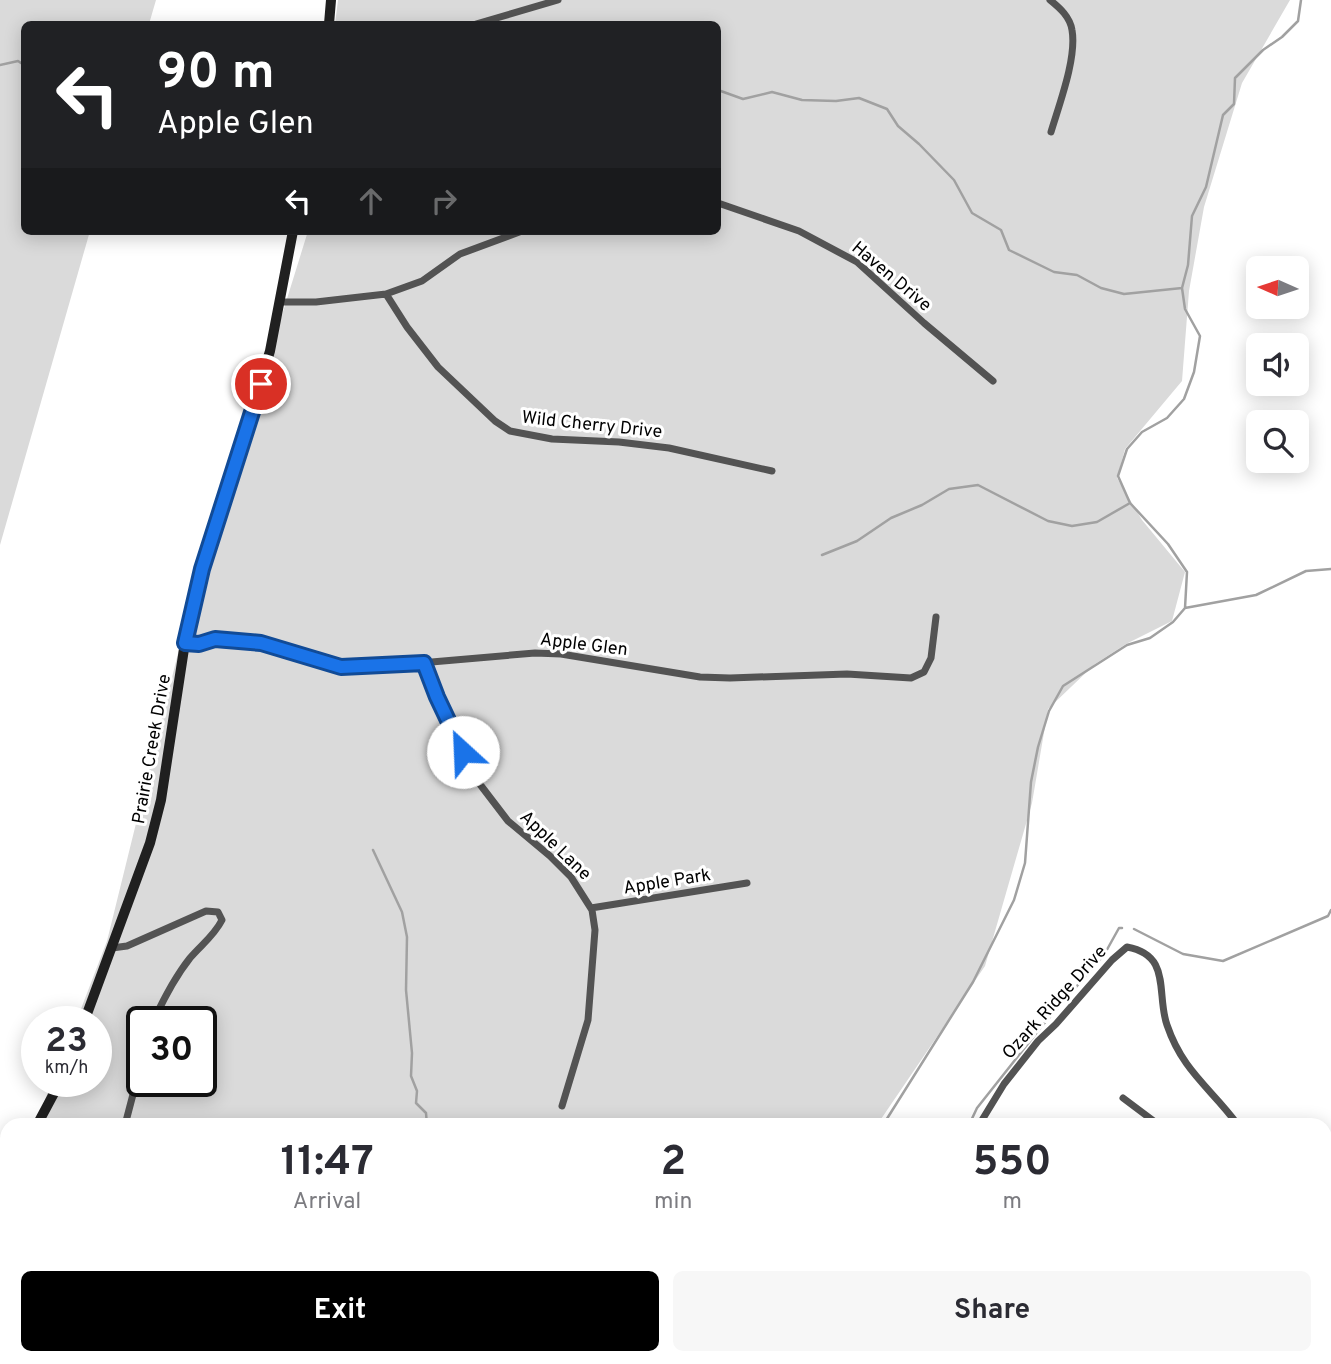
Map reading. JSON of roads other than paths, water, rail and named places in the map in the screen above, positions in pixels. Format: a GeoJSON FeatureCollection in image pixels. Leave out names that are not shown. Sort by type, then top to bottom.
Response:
{"type":"FeatureCollection","features":[{"type":"Feature","properties":{"kind":"main road"},"geometry":{"type":"LineString","coordinates":[[329,21],[331,0]]}},
{"type":"Feature","properties":{"kind":"main road","name":"Prairie Creek Drive"},"geometry":{"type":"LineString","coordinates":[[90,1006],[150,842],[161,800],[185,643],[202,569],[219,522],[270,351],[292,235]]}},
{"type":"Feature","properties":{"kind":"main road"},"geometry":{"type":"LineString","coordinates":[[41,1118],[52,1097]]}},
{"type":"Feature","properties":{"kind":"street"},"geometry":{"type":"LineString","coordinates":[[486,21],[558,0]]}},
{"type":"Feature","properties":{"kind":"street"},"geometry":{"type":"LineString","coordinates":[[1050,0],[1065,14],[1072,30],[1064,91],[1051,132]]}},
{"type":"Feature","properties":{"kind":"street","name":"Haven Drive"},"geometry":{"type":"LineString","coordinates":[[721,204],[799,231],[857,262],[993,381]]}},
{"type":"Feature","properties":{"kind":"street"},"geometry":{"type":"LineString","coordinates":[[280,302],[316,302],[386,293],[422,281],[460,254],[511,235]]}},
{"type":"Feature","properties":{"kind":"street","name":"Wild Cherry Drive"},"geometry":{"type":"LineString","coordinates":[[386,293],[407,327],[438,367],[485,412],[510,431],[552,439],[619,442],[669,448],[772,471]]}},
{"type":"Feature","properties":{"kind":"street","name":"Apple Glen"},"geometry":{"type":"LineString","coordinates":[[185,643],[199,644],[215,639],[261,643],[341,667],[535,653],[561,654],[700,677],[847,674],[911,678],[924,671],[931,658],[936,617]]}},
{"type":"Feature","properties":{"kind":"street","name":"Apple Lane"},"geometry":{"type":"LineString","coordinates":[[424,663],[470,770],[508,821],[571,877],[591,908],[595,930],[588,1020],[562,1106]]}},
{"type":"Feature","properties":{"kind":"street","name":"Apple Park"},"geometry":{"type":"LineString","coordinates":[[591,908],[747,883]]}},
{"type":"Feature","properties":{"kind":"street"},"geometry":{"type":"LineString","coordinates":[[112,948],[127,946],[206,911],[218,912],[222,920],[217,930],[184,966],[162,1006]]}},
{"type":"Feature","properties":{"kind":"street","name":"Ozark Ridge Drive"},"geometry":{"type":"LineString","coordinates":[[983,1118],[1004,1084],[1038,1041],[1127,947],[1139,949],[1151,956],[1158,969],[1165,1021],[1173,1041],[1196,1079],[1233,1118]]}},
{"type":"Feature","properties":{"kind":"street"},"geometry":{"type":"LineString","coordinates":[[127,1118],[132,1097]]}},
{"type":"Feature","properties":{"kind":"street"},"geometry":{"type":"LineString","coordinates":[[1124,1098],[1150,1118]]}},
{"type":"Feature","properties":{"kind":"waterway"},"geometry":{"type":"LineString","coordinates":[[887,1118],[973,982],[1014,900],[1025,863],[1031,782],[1038,747],[1049,711],[1063,686],[1127,645],[1150,638],[1173,622],[1185,608],[1187,572],[1168,544],[1130,503],[1118,476],[1127,449],[1142,432],[1167,418],[1184,399],[1194,372],[1200,336],[1185,309],[1182,288],[1188,265],[1192,216],[1206,187],[1223,115],[1234,104],[1235,78],[1298,21],[1301,0]]}},
{"type":"Feature","properties":{"kind":"waterway"},"geometry":{"type":"LineString","coordinates":[[0,65],[18,61],[21,63]]}},
{"type":"Feature","properties":{"kind":"waterway"},"geometry":{"type":"LineString","coordinates":[[721,91],[743,99],[772,92],[802,100],[836,101],[859,98],[887,109],[898,126],[954,180],[972,213],[1001,230],[1009,250],[1054,272],[1077,275],[1101,288],[1124,294],[1182,288]]}},
{"type":"Feature","properties":{"kind":"waterway"},"geometry":{"type":"LineString","coordinates":[[822,555],[857,541],[891,518],[922,505],[949,489],[978,485],[1048,521],[1072,526],[1097,522],[1130,503]]}},
{"type":"Feature","properties":{"kind":"waterway"},"geometry":{"type":"LineString","coordinates":[[1185,608],[1256,595],[1306,571],[1331,569]]}},
{"type":"Feature","properties":{"kind":"waterway"},"geometry":{"type":"LineString","coordinates":[[373,850],[402,912],[407,937],[406,990],[412,1053],[411,1076],[417,1091],[416,1103],[426,1113],[426,1118]]}},
{"type":"Feature","properties":{"kind":"waterway"},"geometry":{"type":"LineString","coordinates":[[1134,929],[1183,954],[1223,961],[1328,916],[1331,910]]}},
{"type":"Feature","properties":{"kind":"waterway"},"geometry":{"type":"LineString","coordinates":[[972,1118],[977,1108],[1042,1026],[1104,955],[1119,928],[1122,928]]}}]}
